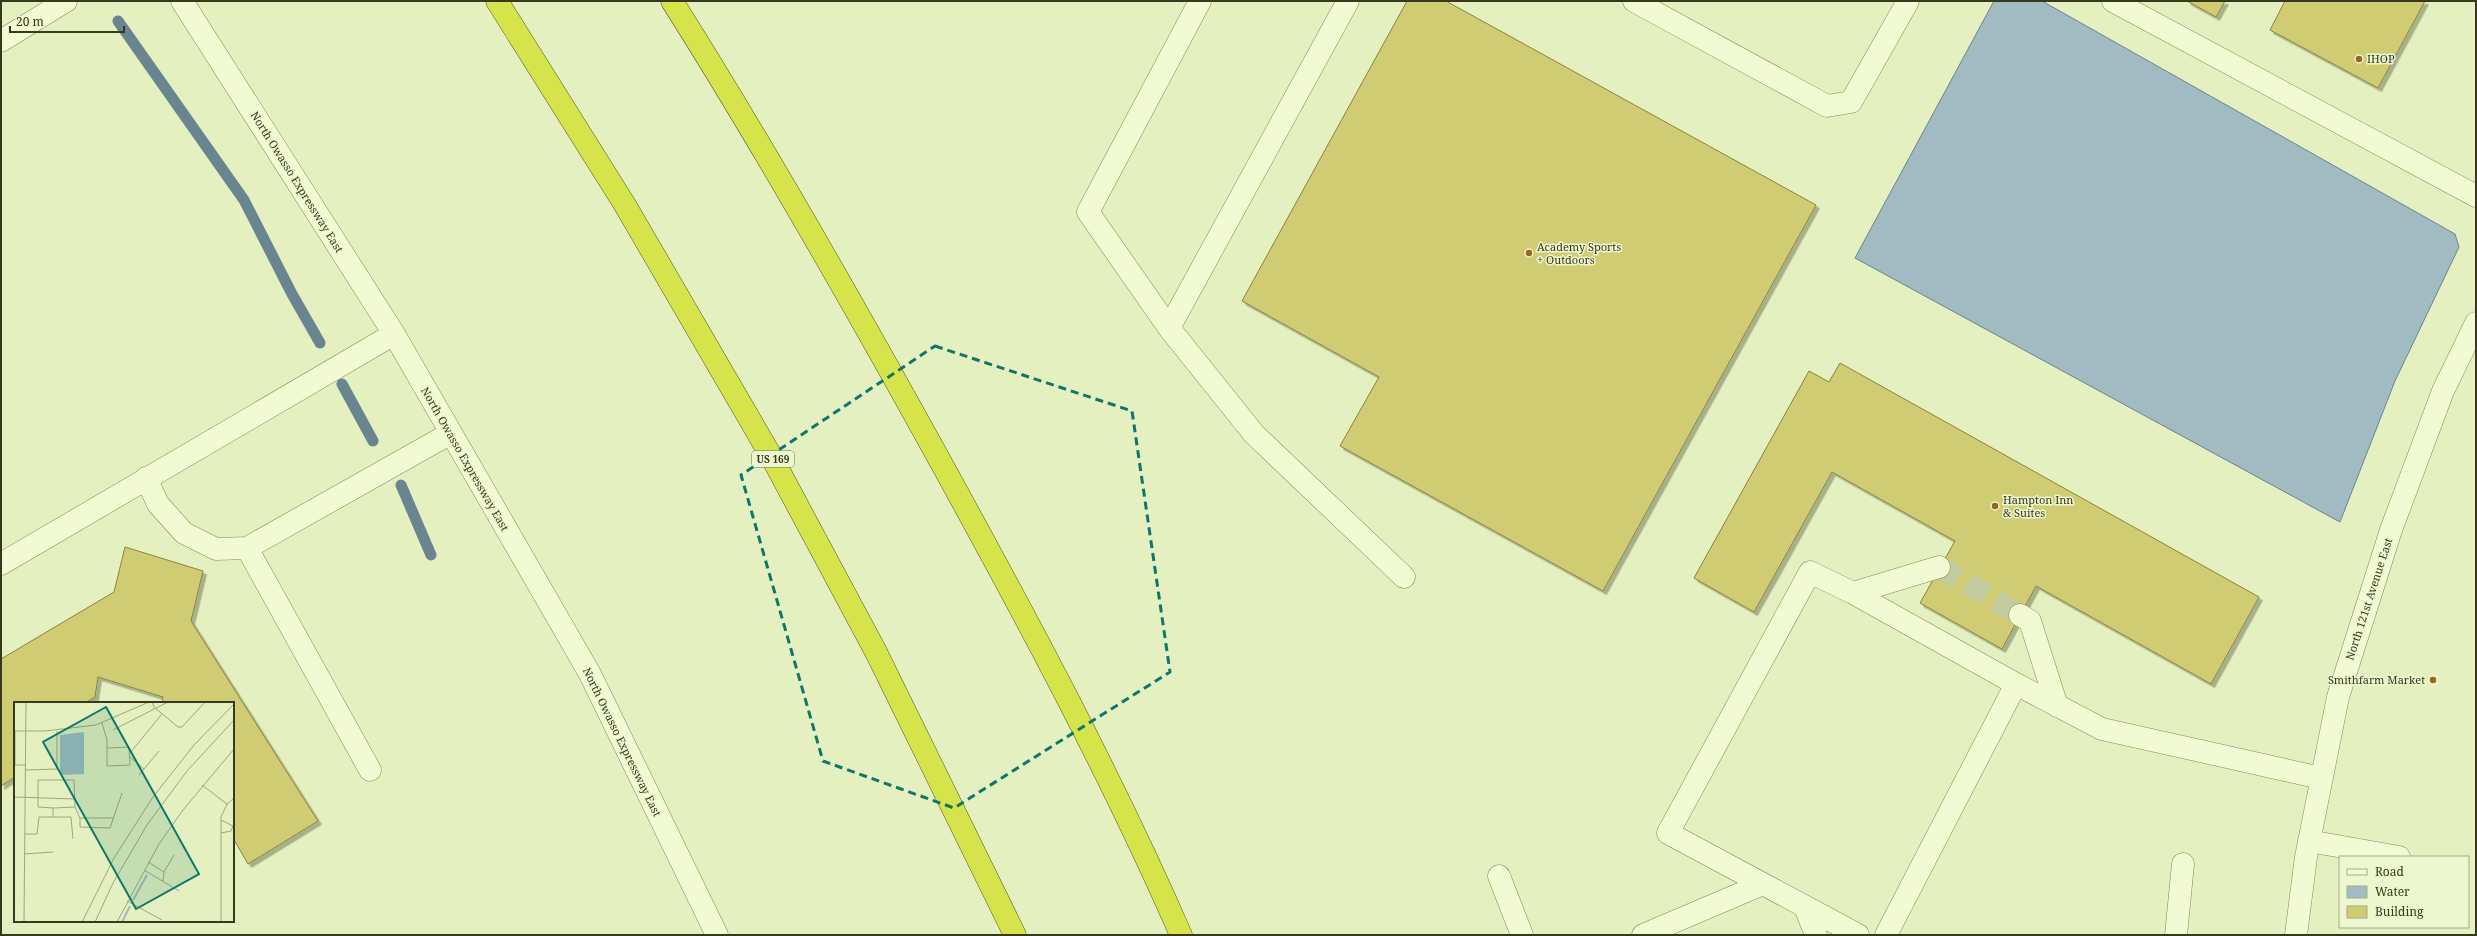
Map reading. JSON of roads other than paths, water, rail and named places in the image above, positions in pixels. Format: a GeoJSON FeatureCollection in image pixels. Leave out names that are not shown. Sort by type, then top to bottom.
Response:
{"type":"FeatureCollection","features":[{"type":"Feature","properties":{"kind":"highway","name":"US 169"},"geometry":{"type":"LineString","coordinates":[[497,1],[625,205],[771,456],[876,652],[1015,935]]}},
{"type":"Feature","properties":{"kind":"highway"},"geometry":{"type":"LineString","coordinates":[[672,1],[716,72],[882,355],[1037,637],[1181,935]]}},
{"type":"Feature","properties":{"kind":"street"},"geometry":{"type":"LineString","coordinates":[[1,41],[66,1]]}},
{"type":"Feature","properties":{"kind":"street","name":"North Owasso Expressway East"},"geometry":{"type":"LineString","coordinates":[[182,1],[394,334],[590,674],[717,935]]}},
{"type":"Feature","properties":{"kind":"street"},"geometry":{"type":"LineString","coordinates":[[1200,1],[1088,212],[1169,328],[1254,434],[1404,577]]}},
{"type":"Feature","properties":{"kind":"street"},"geometry":{"type":"LineString","coordinates":[[1169,328],[1348,1]]}},
{"type":"Feature","properties":{"kind":"street"},"geometry":{"type":"LineString","coordinates":[[1634,1],[1827,106],[1851,102],[1908,1]]}},
{"type":"Feature","properties":{"kind":"street"},"geometry":{"type":"LineString","coordinates":[[2113,1],[2476,196]]}},
{"type":"Feature","properties":{"kind":"street","name":"North 121st Avenue East"},"geometry":{"type":"LineString","coordinates":[[2296,935],[2309,841],[2338,697],[2391,530],[2443,391],[2476,323]]}},
{"type":"Feature","properties":{"kind":"street"},"geometry":{"type":"LineString","coordinates":[[1,564],[394,334]]}},
{"type":"Feature","properties":{"kind":"street"},"geometry":{"type":"LineString","coordinates":[[146,478],[158,504],[184,533],[216,549],[247,548],[450,433]]}},
{"type":"Feature","properties":{"kind":"street"},"geometry":{"type":"LineString","coordinates":[[247,548],[370,770]]}},
{"type":"Feature","properties":{"kind":"street"},"geometry":{"type":"LineString","coordinates":[[1853,593],[1939,567]]}},
{"type":"Feature","properties":{"kind":"street"},"geometry":{"type":"LineString","coordinates":[[1858,935],[1668,833],[1810,572],[1853,593],[2016,684],[2102,729],[2321,778]]}},
{"type":"Feature","properties":{"kind":"street"},"geometry":{"type":"LineString","coordinates":[[2020,615],[2030,621],[2058,706]]}},
{"type":"Feature","properties":{"kind":"street"},"geometry":{"type":"LineString","coordinates":[[1886,935],[2016,684]]}},
{"type":"Feature","properties":{"kind":"street"},"geometry":{"type":"LineString","coordinates":[[2309,841],[2392,856]]}},
{"type":"Feature","properties":{"kind":"street"},"geometry":{"type":"LineString","coordinates":[[2176,935],[2183,864]]}},
{"type":"Feature","properties":{"kind":"street"},"geometry":{"type":"LineString","coordinates":[[1499,876],[1522,935]]}},
{"type":"Feature","properties":{"kind":"street"},"geometry":{"type":"LineString","coordinates":[[1643,935],[1763,884]]}},
{"type":"Feature","properties":{"kind":"street"},"geometry":{"type":"LineString","coordinates":[[1805,907],[1816,935]]}},
{"type":"Feature","properties":{"kind":"water"},"geometry":{"type":"Polygon","coordinates":[[[1994,1],[2042,1],[2455,234],[2459,247],[2395,381],[2340,522],[1855,258],[1994,1]]]}},
{"type":"Feature","properties":{"kind":"waterway"},"geometry":{"type":"LineString","coordinates":[[118,21],[244,200],[292,294],[320,343]]}},
{"type":"Feature","properties":{"kind":"waterway"},"geometry":{"type":"LineString","coordinates":[[342,384],[373,441]]}},
{"type":"Feature","properties":{"kind":"waterway"},"geometry":{"type":"LineString","coordinates":[[401,485],[431,555]]}},
{"type":"Feature","properties":{"kind":"tunnel"},"geometry":{"type":"LineString","coordinates":[[1939,567],[2020,615]]}},
{"type":"Feature","properties":{"kind":"place","name":"IHOP"},"geometry":{"type":"Point","coordinates":[2359,59]}},
{"type":"Feature","properties":{"kind":"place","name":"Academy Sports + Outdoors"},"geometry":{"type":"Point","coordinates":[1529,253]}},
{"type":"Feature","properties":{"kind":"place","name":"Hampton Inn & Suites"},"geometry":{"type":"Point","coordinates":[1995,506]}},
{"type":"Feature","properties":{"kind":"place","name":"Smithfarm Market"},"geometry":{"type":"Point","coordinates":[2433,680]}}]}
